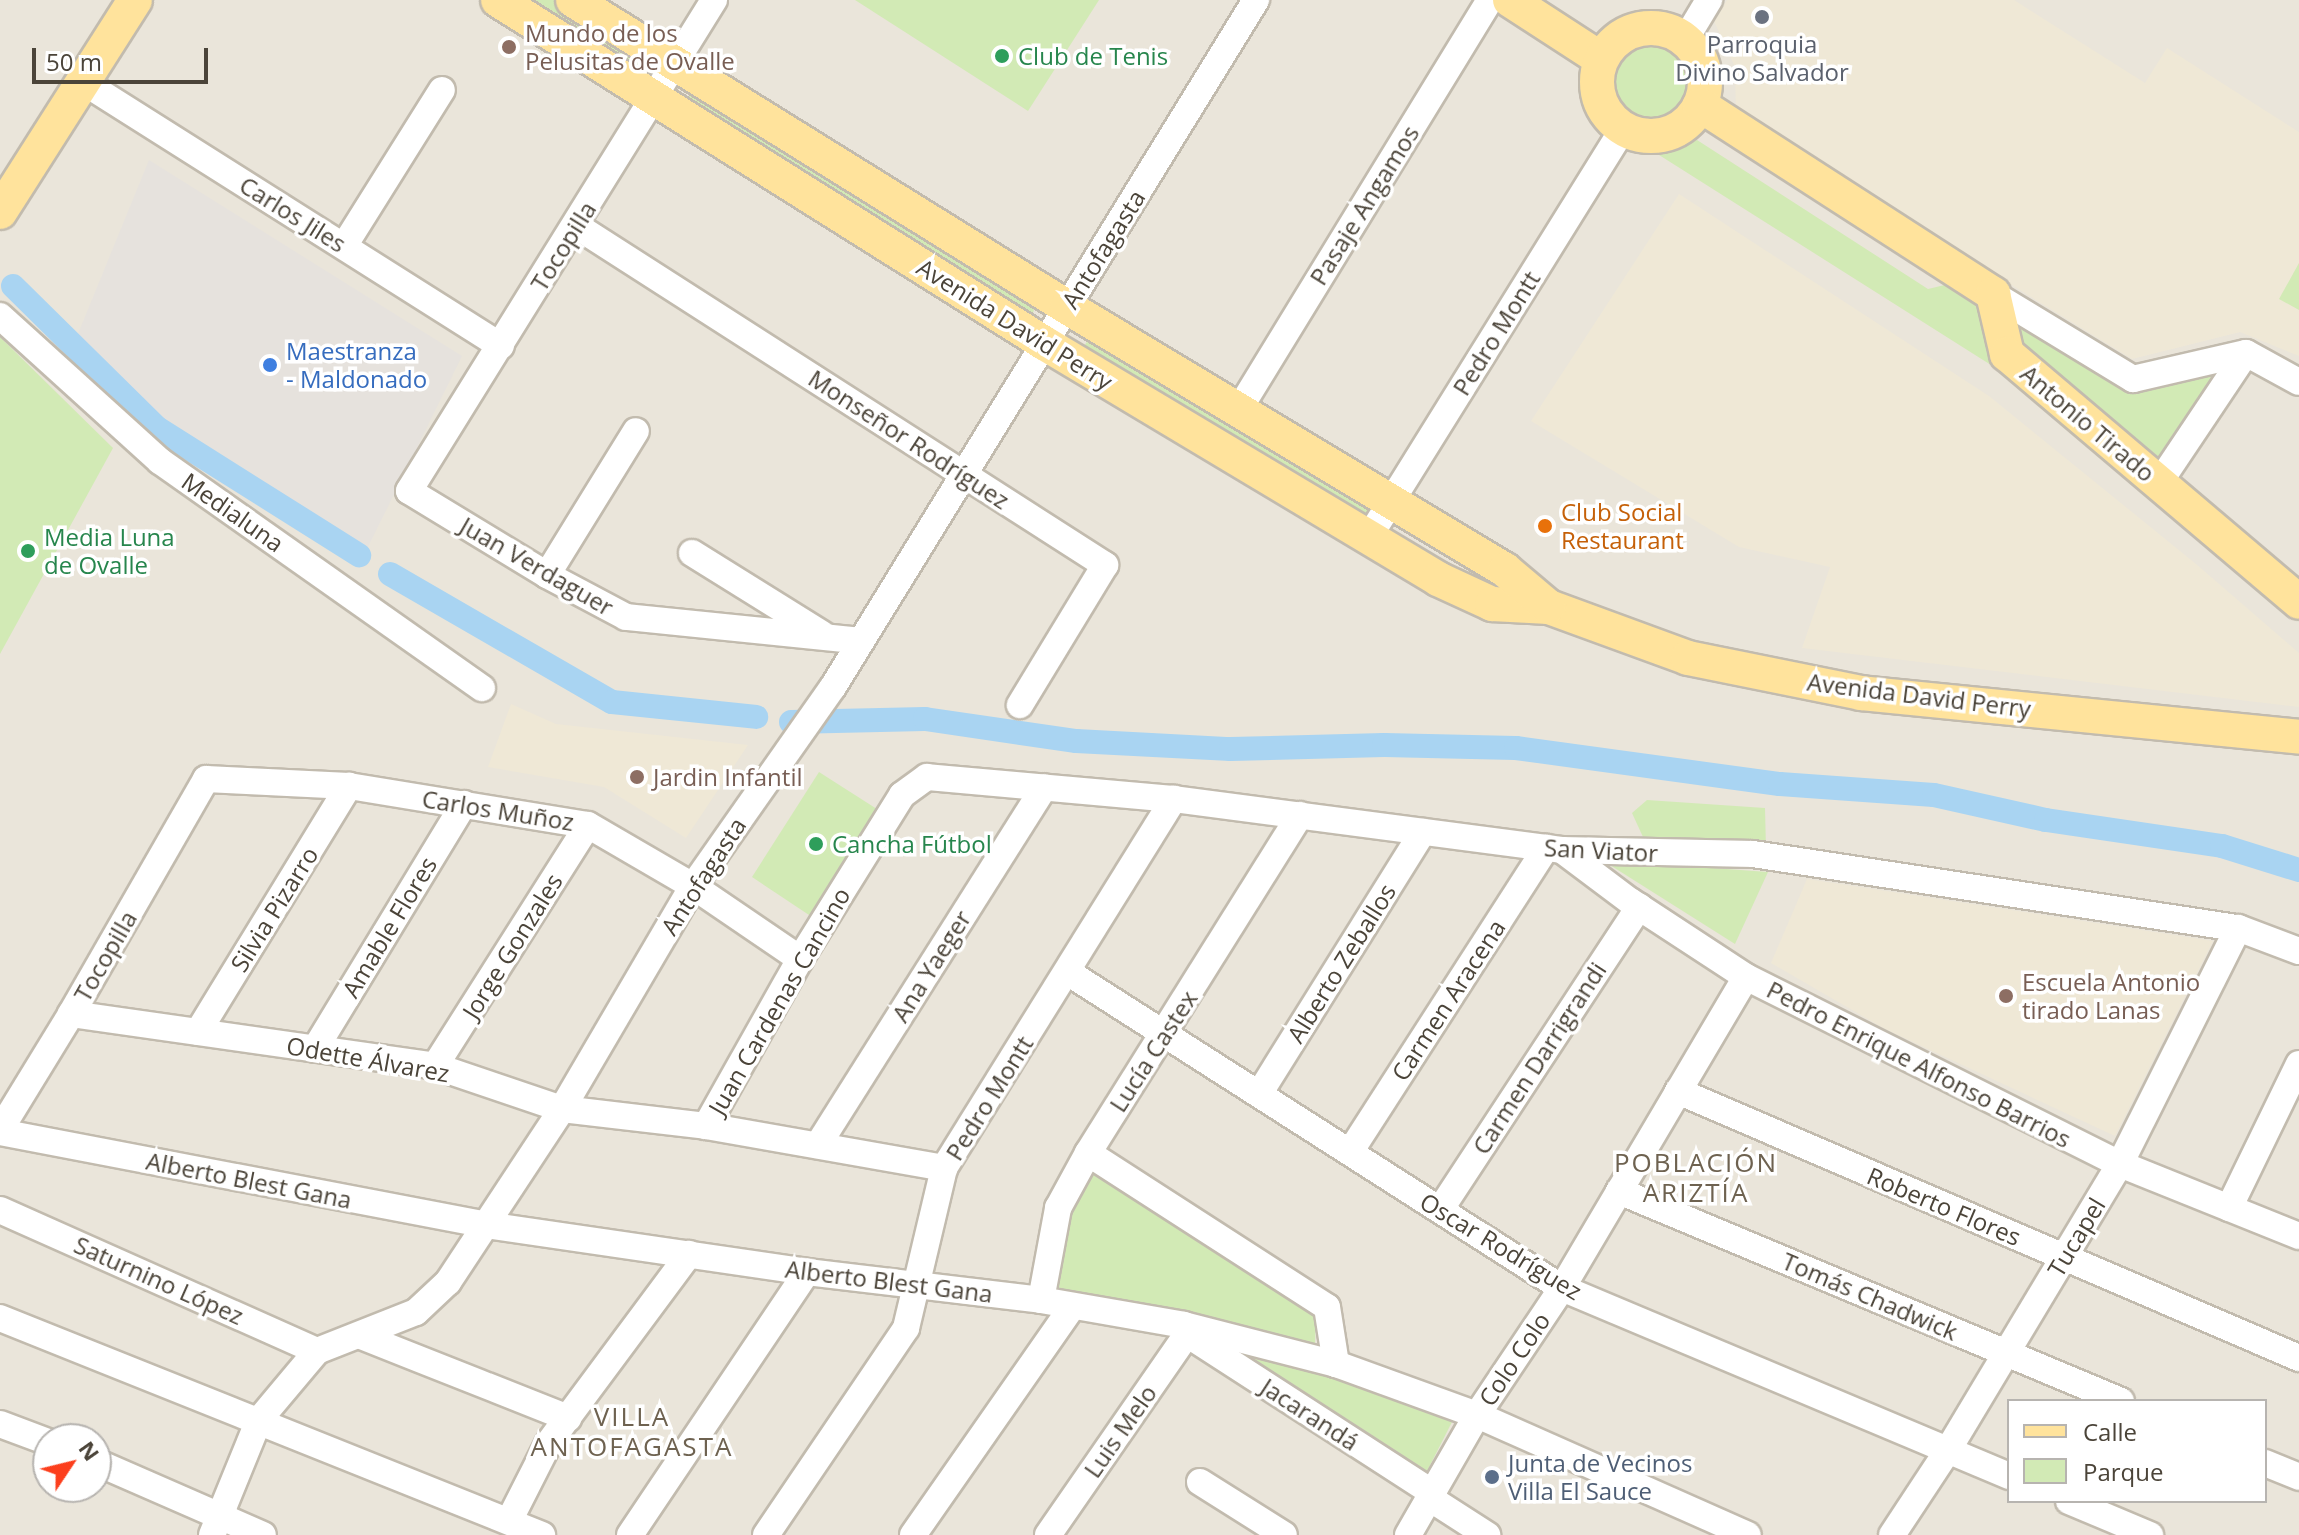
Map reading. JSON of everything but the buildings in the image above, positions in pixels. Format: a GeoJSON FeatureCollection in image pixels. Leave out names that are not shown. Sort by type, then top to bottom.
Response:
{"type":"FeatureCollection","features":[{"type":"Feature","properties":{"kind":"main road"},"geometry":{"type":"LineString","coordinates":[[0,212],[85,83],[135,0]]}},
{"type":"Feature","properties":{"kind":"main road","name":"Avenida David Perry"},"geometry":{"type":"LineString","coordinates":[[498,0],[1044,343],[1438,579],[1492,604],[1549,607],[1688,658],[1861,693],[2299,737]]}},
{"type":"Feature","properties":{"kind":"main road","name":"Avenida David Perry"},"geometry":{"type":"LineString","coordinates":[[573,0],[1067,307],[1505,570],[1549,607]]}},
{"type":"Feature","properties":{"kind":"main road"},"geometry":{"type":"LineString","coordinates":[[1510,0],[1601,59]]}},
{"type":"Feature","properties":{"kind":"main road"},"geometry":{"type":"LineString","coordinates":[[1639,29],[1663,29],[1685,40],[1697,53],[1704,70],[1705,88],[1700,105],[1690,120],[1675,131],[1649,135],[1623,129],[1609,115],[1600,98],[1597,78],[1601,59],[1623,35],[1639,29]]}},
{"type":"Feature","properties":{"kind":"main road"},"geometry":{"type":"LineString","coordinates":[[1700,105],[1993,294]]}},
{"type":"Feature","properties":{"kind":"main road","name":"Antonio Tirado"},"geometry":{"type":"LineString","coordinates":[[1993,294],[2007,354],[2299,602]]}},
{"type":"Feature","properties":{"kind":"street","name":"Tocopilla"},"geometry":{"type":"LineString","coordinates":[[409,491],[714,0]]}},
{"type":"Feature","properties":{"kind":"street","name":"Antofagasta"},"geometry":{"type":"LineString","coordinates":[[317,1351],[416,1312],[448,1282],[562,1109],[693,886],[833,687],[966,476],[1044,343],[1256,0]]}},
{"type":"Feature","properties":{"kind":"street","name":"Pasaje Angamos"},"geometry":{"type":"LineString","coordinates":[[1238,411],[1490,0]]}},
{"type":"Feature","properties":{"kind":"street"},"geometry":{"type":"LineString","coordinates":[[1685,40],[1709,0]]}},
{"type":"Feature","properties":{"kind":"street","name":"Carlos Jiles"},"geometry":{"type":"LineString","coordinates":[[85,83],[501,346]]}},
{"type":"Feature","properties":{"kind":"street"},"geometry":{"type":"LineString","coordinates":[[344,246],[442,90]]}},
{"type":"Feature","properties":{"kind":"street","name":"Pedro Montt"},"geometry":{"type":"LineString","coordinates":[[1369,537],[1623,129]]}},
{"type":"Feature","properties":{"kind":"street","name":"Monseñor Rodríguez"},"geometry":{"type":"LineString","coordinates":[[575,225],[1105,565],[1020,705]]}},
{"type":"Feature","properties":{"kind":"street"},"geometry":{"type":"LineString","coordinates":[[1993,294],[2133,379],[2246,353],[2299,382]]}},
{"type":"Feature","properties":{"kind":"street","name":"Medialuna"},"geometry":{"type":"LineString","coordinates":[[0,316],[160,461],[482,688]]}},
{"type":"Feature","properties":{"kind":"street"},"geometry":{"type":"LineString","coordinates":[[2159,483],[2246,353]]}},
{"type":"Feature","properties":{"kind":"street"},"geometry":{"type":"LineString","coordinates":[[547,575],[636,431]]}},
{"type":"Feature","properties":{"kind":"street","name":"Juan Verdaguer"},"geometry":{"type":"LineString","coordinates":[[409,491],[547,575],[626,617],[861,641]]}},
{"type":"Feature","properties":{"kind":"street"},"geometry":{"type":"LineString","coordinates":[[692,553],[828,638]]}},
{"type":"Feature","properties":{"kind":"street","name":"San Viator"},"geometry":{"type":"LineString","coordinates":[[902,795],[927,777],[1174,799],[1554,849],[1753,854],[2238,928],[2299,951]]}},
{"type":"Feature","properties":{"kind":"street","name":"Tocopilla"},"geometry":{"type":"LineString","coordinates":[[0,1131],[206,779]]}},
{"type":"Feature","properties":{"kind":"street","name":"Carlos Muñoz"},"geometry":{"type":"LineString","coordinates":[[206,779],[349,786],[588,825],[693,886],[800,959]]}},
{"type":"Feature","properties":{"kind":"street","name":"Silvia Pizarro"},"geometry":{"type":"LineString","coordinates":[[198,1032],[349,786]]}},
{"type":"Feature","properties":{"kind":"street","name":"Ana Yaeger"},"geometry":{"type":"LineString","coordinates":[[818,1145],[1044,787]]}},
{"type":"Feature","properties":{"kind":"street","name":"Juan Cardenas Cancino"},"geometry":{"type":"LineString","coordinates":[[706,1126],[800,959],[902,795]]}},
{"type":"Feature","properties":{"kind":"street","name":"Pedro Montt"},"geometry":{"type":"LineString","coordinates":[[766,1535],[906,1328],[944,1168],[1069,973],[1174,799]]}},
{"type":"Feature","properties":{"kind":"street","name":"Amable Flores"},"geometry":{"type":"LineString","coordinates":[[315,1049],[464,804]]}},
{"type":"Feature","properties":{"kind":"street","name":"Lucía Castex"},"geometry":{"type":"LineString","coordinates":[[1041,1300],[1058,1208],[1088,1153],[1300,815]]}},
{"type":"Feature","properties":{"kind":"street","name":"Jorge Gonzales"},"geometry":{"type":"LineString","coordinates":[[435,1066],[588,825]]}},
{"type":"Feature","properties":{"kind":"street","name":"Alberto Zeballos"},"geometry":{"type":"LineString","coordinates":[[1259,1094],[1423,832]]}},
{"type":"Feature","properties":{"kind":"street","name":"Pedro Enrique Alfonso Barrios"},"geometry":{"type":"LineString","coordinates":[[1554,849],[1746,977],[2120,1164],[2299,1236]]}},
{"type":"Feature","properties":{"kind":"street","name":"Carmen Aracena"},"geometry":{"type":"LineString","coordinates":[[1350,1152],[1554,849]]}},
{"type":"Feature","properties":{"kind":"street","name":"Carmen Darrigrandi"},"geometry":{"type":"LineString","coordinates":[[1440,1210],[1639,907]]}},
{"type":"Feature","properties":{"kind":"street","name":"Tucapel"},"geometry":{"type":"LineString","coordinates":[[1892,1535],[1948,1450],[2120,1164],[2238,928]]}},
{"type":"Feature","properties":{"kind":"street","name":"Oscar Rodríguez"},"geometry":{"type":"LineString","coordinates":[[1069,973],[1562,1288],[2007,1475]]}},
{"type":"Feature","properties":{"kind":"street","name":"Colo Colo"},"geometry":{"type":"LineString","coordinates":[[1408,1535],[1477,1415],[1562,1288],[1746,977]]}},
{"type":"Feature","properties":{"kind":"street","name":"Odette Álvarez"},"geometry":{"type":"LineString","coordinates":[[71,1014],[435,1066],[562,1109],[706,1126],[944,1168]]}},
{"type":"Feature","properties":{"kind":"street"},"geometry":{"type":"LineString","coordinates":[[2229,1208],[2299,1064]]}},
{"type":"Feature","properties":{"kind":"street","name":"Roberto Flores"},"geometry":{"type":"LineString","coordinates":[[1678,1091],[2299,1358]]}},
{"type":"Feature","properties":{"kind":"street","name":"Alberto Blest Gana"},"geometry":{"type":"LineString","coordinates":[[0,1131],[486,1225],[807,1272],[1041,1300],[1336,1364],[1477,1415],[1748,1535]]}},
{"type":"Feature","properties":{"kind":"street"},"geometry":{"type":"LineString","coordinates":[[1088,1153],[1327,1307],[1336,1364]]}},
{"type":"Feature","properties":{"kind":"street","name":"Tomás Chadwick"},"geometry":{"type":"LineString","coordinates":[[1619,1191],[2116,1399]]}},
{"type":"Feature","properties":{"kind":"street","name":"Saturnino López"},"geometry":{"type":"LineString","coordinates":[[0,1210],[317,1351]]}},
{"type":"Feature","properties":{"kind":"street"},"geometry":{"type":"LineString","coordinates":[[509,1521],[548,1444],[689,1254]]}},
{"type":"Feature","properties":{"kind":"street"},"geometry":{"type":"LineString","coordinates":[[630,1535],[807,1272]]}},
{"type":"Feature","properties":{"kind":"street"},"geometry":{"type":"LineString","coordinates":[[913,1535],[1073,1306]]}},
{"type":"Feature","properties":{"kind":"street"},"geometry":{"type":"LineString","coordinates":[[0,1318],[542,1535]]}},
{"type":"Feature","properties":{"kind":"street","name":"Jacarandá"},"geometry":{"type":"LineString","coordinates":[[1185,1330],[1487,1535]]}},
{"type":"Feature","properties":{"kind":"street","name":"Luis Melo"},"geometry":{"type":"LineString","coordinates":[[1048,1535],[1185,1330]]}},
{"type":"Feature","properties":{"kind":"street"},"geometry":{"type":"LineString","coordinates":[[361,1336],[568,1418]]}},
{"type":"Feature","properties":{"kind":"street"},"geometry":{"type":"LineString","coordinates":[[216,1525],[259,1420],[317,1351]]}},
{"type":"Feature","properties":{"kind":"street"},"geometry":{"type":"LineString","coordinates":[[0,1424],[32,1436]]}},
{"type":"Feature","properties":{"kind":"street"},"geometry":{"type":"LineString","coordinates":[[2267,1464],[2299,1477]]}},
{"type":"Feature","properties":{"kind":"street"},"geometry":{"type":"LineString","coordinates":[[112,1470],[216,1525],[263,1535]]}},
{"type":"Feature","properties":{"kind":"street"},"geometry":{"type":"LineString","coordinates":[[1200,1482],[1284,1535]]}},
{"type":"Feature","properties":{"kind":"street"},"geometry":{"type":"LineString","coordinates":[[2074,1503],[2150,1535]]}},
{"type":"Feature","properties":{"kind":"shaded area"},"geometry":{"type":"Polygon","coordinates":[[[0,0],[2299,0],[2299,1535],[0,1535],[0,0]]]}},
{"type":"Feature","properties":{"kind":"shaded area"},"geometry":{"type":"Polygon","coordinates":[[[1727,0],[2014,0],[2145,83],[2167,48],[2299,132],[2299,356],[2240,332],[2132,359],[1736,116],[1735,67],[1714,21],[1727,0]]]}},
{"type":"Feature","properties":{"kind":"shaded area"},"geometry":{"type":"Polygon","coordinates":[[[149,160],[462,356],[368,547],[154,415],[73,346],[149,160]]]}},
{"type":"Feature","properties":{"kind":"shaded area"},"geometry":{"type":"Polygon","coordinates":[[[1679,194],[1989,396],[2196,564],[2299,653],[2299,707],[1802,648],[1830,567],[1739,547],[1531,421],[1679,194]]]}},
{"type":"Feature","properties":{"kind":"shaded area","name":"Jardin Infantil"},"geometry":{"type":"Polygon","coordinates":[[[511,704],[556,724],[748,745],[686,838],[604,787],[488,767],[511,704]]]}},
{"type":"Feature","properties":{"kind":"shaded area","name":"Escuela Antonio tirado Lanas"},"geometry":{"type":"Polygon","coordinates":[[[1807,879],[2213,941],[2115,1136],[1885,1029],[1771,963],[1807,879]]]}},
{"type":"Feature","properties":{"kind":"green space"},"geometry":{"type":"Polygon","coordinates":[[[518,0],[555,0],[644,57],[648,67],[643,74],[518,0]]]}},
{"type":"Feature","properties":{"kind":"green space","name":"Club de Tenis"},"geometry":{"type":"Polygon","coordinates":[[[855,0],[1099,0],[1028,111],[855,0]]]}},
{"type":"Feature","properties":{"kind":"green space"},"geometry":{"type":"Polygon","coordinates":[[[1651,41],[1667,44],[1680,53],[1689,66],[1692,82],[1689,98],[1680,111],[1667,120],[1651,123],[1635,120],[1622,111],[1613,98],[1610,82],[1613,66],[1622,53],[1635,44],[1651,41]]]}},
{"type":"Feature","properties":{"kind":"green space"},"geometry":{"type":"Polygon","coordinates":[[[690,88],[1035,306],[1033,313],[1027,318],[688,105],[690,88]]]}},
{"type":"Feature","properties":{"kind":"green space"},"geometry":{"type":"Polygon","coordinates":[[[1697,140],[1928,289],[1953,283],[1982,305],[2002,372],[1648,148],[1680,148],[1697,140]]]}},
{"type":"Feature","properties":{"kind":"green space"},"geometry":{"type":"Polygon","coordinates":[[[2299,263],[2299,310],[2279,299],[2299,263]]]}},
{"type":"Feature","properties":{"kind":"green space"},"geometry":{"type":"Polygon","coordinates":[[[2008,312],[2131,387],[2229,365],[2163,460],[2019,354],[2008,312]]]}},
{"type":"Feature","properties":{"kind":"green space"},"geometry":{"type":"Polygon","coordinates":[[[1091,336],[1370,508],[1370,516],[1366,521],[1082,349],[1091,336]]]}},
{"type":"Feature","properties":{"kind":"green space","name":"Media Luna de Ovalle"},"geometry":{"type":"Polygon","coordinates":[[[0,337],[113,448],[0,654],[0,337]]]}},
{"type":"Feature","properties":{"kind":"green space","name":"Cancha Fútbol"},"geometry":{"type":"Polygon","coordinates":[[[819,772],[880,811],[812,917],[752,877],[819,772]]]}},
{"type":"Feature","properties":{"kind":"green space"},"geometry":{"type":"Polygon","coordinates":[[[1647,800],[1765,808],[1766,849],[1643,837],[1632,813],[1647,800]]]}},
{"type":"Feature","properties":{"kind":"green space"},"geometry":{"type":"Polygon","coordinates":[[[1602,860],[1768,872],[1735,944],[1602,860]]]}},
{"type":"Feature","properties":{"kind":"green space"},"geometry":{"type":"Polygon","coordinates":[[[1091,1171],[1316,1313],[1315,1345],[1057,1288],[1067,1216],[1091,1171]]]}},
{"type":"Feature","properties":{"kind":"green space"},"geometry":{"type":"Polygon","coordinates":[[[1226,1347],[1342,1379],[1452,1422],[1423,1479],[1226,1347]]]}},
{"type":"Feature","properties":{"kind":"waterway"},"geometry":{"type":"LineString","coordinates":[[13,286],[157,428],[359,555]]}},
{"type":"Feature","properties":{"kind":"waterway"},"geometry":{"type":"LineString","coordinates":[[390,574],[612,702],[756,717]]}},
{"type":"Feature","properties":{"kind":"waterway"},"geometry":{"type":"LineString","coordinates":[[791,722],[925,719],[1076,741],[1231,749],[1384,745],[1516,748],[1780,784],[1934,795],[2046,820],[2222,846],[2299,870]]}},
{"type":"Feature","properties":{"kind":"place","name":"Parroquia Divino Salvador"},"geometry":{"type":"Point","coordinates":[1762,17]}},
{"type":"Feature","properties":{"kind":"place","name":"Mundo de los Pelusitas de Ovalle"},"geometry":{"type":"Point","coordinates":[509,47]}},
{"type":"Feature","properties":{"kind":"place","name":"Club de Tenis"},"geometry":{"type":"Point","coordinates":[1002,56]}},
{"type":"Feature","properties":{"kind":"place","name":"Maestranza - Maldonado"},"geometry":{"type":"Point","coordinates":[270,365]}},
{"type":"Feature","properties":{"kind":"place","name":"Club Social Restaurant"},"geometry":{"type":"Point","coordinates":[1545,526]}},
{"type":"Feature","properties":{"kind":"place","name":"Media Luna de Ovalle"},"geometry":{"type":"Point","coordinates":[28,551]}},
{"type":"Feature","properties":{"kind":"place","name":"Jardin Infantil"},"geometry":{"type":"Point","coordinates":[637,777]}},
{"type":"Feature","properties":{"kind":"place","name":"Cancha Fútbol"},"geometry":{"type":"Point","coordinates":[816,844]}},
{"type":"Feature","properties":{"kind":"place","name":"Escuela Antonio tirado Lanas"},"geometry":{"type":"Point","coordinates":[2006,996]}},
{"type":"Feature","properties":{"kind":"place","name":"Junta de Vecinos Villa El Sauce"},"geometry":{"type":"Point","coordinates":[1492,1477]}},
{"type":"Feature","properties":{"kind":"district","name":"POBLACIÓN ARIZTÍA"},"geometry":{"type":"Point","coordinates":[1696,1178]}},
{"type":"Feature","properties":{"kind":"district","name":"VILLA ANTOFAGASTA"},"geometry":{"type":"Point","coordinates":[632,1432]}}]}
